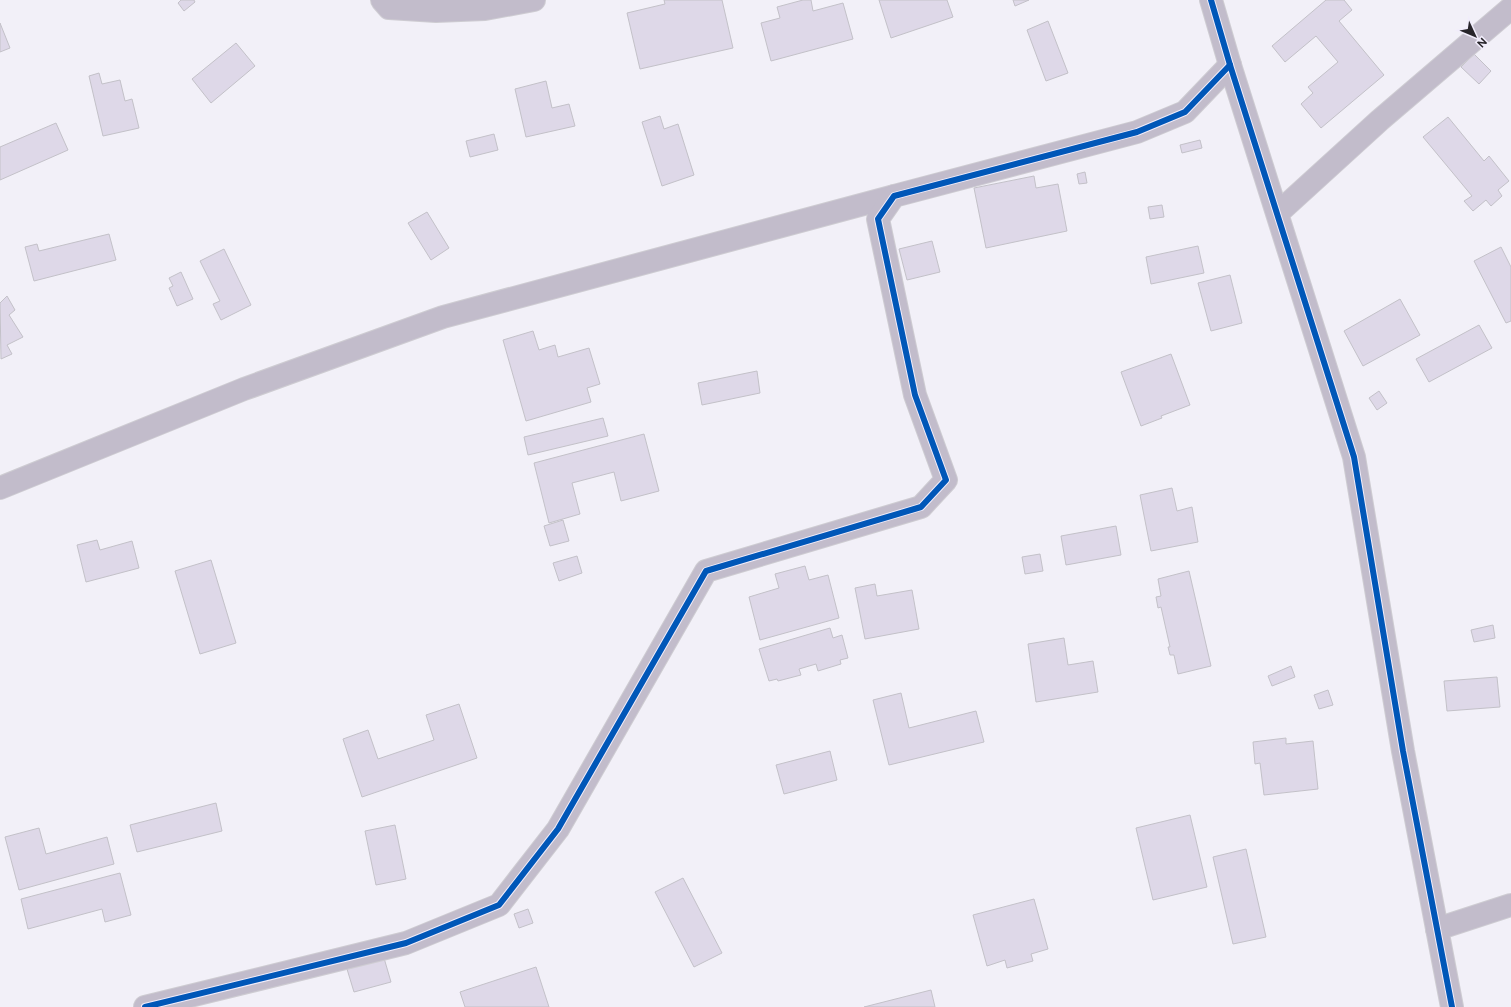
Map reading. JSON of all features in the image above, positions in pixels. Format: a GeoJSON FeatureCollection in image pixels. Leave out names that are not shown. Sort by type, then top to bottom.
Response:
{"type":"FeatureCollection","features":[{"type":"Feature","properties":{"kind":"street"},"geometry":{"type":"LineString","coordinates":[[382,0],[388,8],[436,11],[485,9],[534,0]]}},
{"type":"Feature","properties":{"kind":"street"},"geometry":{"type":"LineString","coordinates":[[1211,0],[1354,457],[1403,751],[1452,1007]]}},
{"type":"Feature","properties":{"kind":"street"},"geometry":{"type":"LineString","coordinates":[[1278,213],[1380,120],[1511,8]]}},
{"type":"Feature","properties":{"kind":"street"},"geometry":{"type":"LineString","coordinates":[[0,488],[244,389],[443,317],[1137,132],[1185,112],[1230,64]]}},
{"type":"Feature","properties":{"kind":"street"},"geometry":{"type":"LineString","coordinates":[[145,1007],[406,943],[499,905],[558,829],[706,571],[920,507],[946,480],[915,395],[878,219],[894,196]]}},
{"type":"Feature","properties":{"kind":"street"},"geometry":{"type":"LineString","coordinates":[[1437,929],[1511,905]]}},
{"type":"Feature","properties":{"kind":"building"},"geometry":{"type":"Polygon","coordinates":[[[181,0],[194,0],[195,2],[184,11],[178,3],[181,0]]]}},
{"type":"Feature","properties":{"kind":"building"},"geometry":{"type":"Polygon","coordinates":[[[664,0],[722,0],[733,48],[640,69],[627,13],[665,4],[664,0]]]}},
{"type":"Feature","properties":{"kind":"building"},"geometry":{"type":"Polygon","coordinates":[[[803,0],[811,0],[813,11],[843,3],[853,39],[771,61],[761,23],[780,18],[777,7],[803,0]]]}},
{"type":"Feature","properties":{"kind":"building"},"geometry":{"type":"Polygon","coordinates":[[[879,0],[947,0],[953,17],[891,38],[879,0]]]}},
{"type":"Feature","properties":{"kind":"building"},"geometry":{"type":"Polygon","coordinates":[[[1013,0],[1029,0],[1015,6],[1013,0]]]}},
{"type":"Feature","properties":{"kind":"building"},"geometry":{"type":"Polygon","coordinates":[[[1326,0],[1344,0],[1352,10],[1339,21],[1384,75],[1321,128],[1301,104],[1313,93],[1308,87],[1338,62],[1316,36],[1285,62],[1272,46],[1326,0]]]}},
{"type":"Feature","properties":{"kind":"building"},"geometry":{"type":"Polygon","coordinates":[[[1048,21],[1068,73],[1046,81],[1027,30],[1048,21]]]}},
{"type":"Feature","properties":{"kind":"building"},"geometry":{"type":"Polygon","coordinates":[[[0,23],[10,48],[0,52],[0,23]]]}},
{"type":"Feature","properties":{"kind":"building"},"geometry":{"type":"Polygon","coordinates":[[[236,43],[255,66],[211,103],[192,79],[236,43]]]}},
{"type":"Feature","properties":{"kind":"building"},"geometry":{"type":"Polygon","coordinates":[[[1474,54],[1491,71],[1479,84],[1461,67],[1474,54]]]}},
{"type":"Feature","properties":{"kind":"building"},"geometry":{"type":"Polygon","coordinates":[[[99,73],[102,84],[120,80],[125,101],[132,99],[139,128],[103,136],[89,76],[99,73]]]}},
{"type":"Feature","properties":{"kind":"building"},"geometry":{"type":"Polygon","coordinates":[[[546,81],[552,108],[569,104],[575,126],[526,137],[515,89],[546,81]]]}},
{"type":"Feature","properties":{"kind":"building"},"geometry":{"type":"Polygon","coordinates":[[[660,116],[664,129],[678,124],[694,175],[662,186],[642,122],[660,116]]]}},
{"type":"Feature","properties":{"kind":"building"},"geometry":{"type":"Polygon","coordinates":[[[1448,117],[1484,161],[1489,156],[1509,181],[1498,190],[1502,196],[1491,206],[1486,200],[1473,211],[1464,201],[1472,196],[1423,137],[1448,117]]]}},
{"type":"Feature","properties":{"kind":"building"},"geometry":{"type":"Polygon","coordinates":[[[56,123],[68,150],[0,180],[0,147],[56,123]]]}},
{"type":"Feature","properties":{"kind":"building"},"geometry":{"type":"Polygon","coordinates":[[[494,134],[498,150],[470,157],[466,141],[494,134]]]}},
{"type":"Feature","properties":{"kind":"building"},"geometry":{"type":"Polygon","coordinates":[[[1200,140],[1202,148],[1182,153],[1180,145],[1200,140]]]}},
{"type":"Feature","properties":{"kind":"building"},"geometry":{"type":"Polygon","coordinates":[[[1085,172],[1087,183],[1079,184],[1077,174],[1085,172]]]}},
{"type":"Feature","properties":{"kind":"building"},"geometry":{"type":"Polygon","coordinates":[[[1034,176],[1036,188],[1058,184],[1067,231],[986,248],[974,188],[1034,176]]]}},
{"type":"Feature","properties":{"kind":"building"},"geometry":{"type":"Polygon","coordinates":[[[1162,205],[1164,217],[1150,219],[1148,207],[1162,205]]]}},
{"type":"Feature","properties":{"kind":"building"},"geometry":{"type":"Polygon","coordinates":[[[427,212],[449,248],[431,260],[408,223],[427,212]]]}},
{"type":"Feature","properties":{"kind":"building"},"geometry":{"type":"Polygon","coordinates":[[[109,234],[116,260],[34,281],[25,247],[37,244],[39,251],[109,234]]]}},
{"type":"Feature","properties":{"kind":"building"},"geometry":{"type":"Polygon","coordinates":[[[932,241],[940,272],[907,280],[899,249],[932,241]]]}},
{"type":"Feature","properties":{"kind":"building"},"geometry":{"type":"Polygon","coordinates":[[[1198,246],[1204,273],[1151,284],[1146,257],[1198,246]]]}},
{"type":"Feature","properties":{"kind":"building"},"geometry":{"type":"Polygon","coordinates":[[[1501,247],[1511,267],[1511,321],[1506,323],[1474,261],[1501,247]]]}},
{"type":"Feature","properties":{"kind":"building"},"geometry":{"type":"Polygon","coordinates":[[[224,249],[251,305],[221,320],[213,304],[220,301],[200,261],[224,249]]]}},
{"type":"Feature","properties":{"kind":"building"},"geometry":{"type":"Polygon","coordinates":[[[181,272],[193,299],[177,306],[169,288],[173,286],[169,278],[181,272]]]}},
{"type":"Feature","properties":{"kind":"building"},"geometry":{"type":"Polygon","coordinates":[[[1230,275],[1242,323],[1211,331],[1198,283],[1230,275]]]}},
{"type":"Feature","properties":{"kind":"building"},"geometry":{"type":"Polygon","coordinates":[[[7,296],[15,310],[9,315],[23,337],[7,345],[12,354],[1,359],[0,303],[7,296]]]}},
{"type":"Feature","properties":{"kind":"building"},"geometry":{"type":"Polygon","coordinates":[[[1400,299],[1420,335],[1363,366],[1344,331],[1400,299]]]}},
{"type":"Feature","properties":{"kind":"building"},"geometry":{"type":"Polygon","coordinates":[[[1479,325],[1492,348],[1429,382],[1416,359],[1479,325]]]}},
{"type":"Feature","properties":{"kind":"building"},"geometry":{"type":"Polygon","coordinates":[[[533,331],[539,350],[555,345],[558,357],[589,348],[600,384],[587,388],[591,402],[526,421],[503,340],[533,331]]]}},
{"type":"Feature","properties":{"kind":"building"},"geometry":{"type":"Polygon","coordinates":[[[1171,354],[1190,405],[1161,416],[1162,418],[1141,426],[1121,372],[1171,354]]]}},
{"type":"Feature","properties":{"kind":"building"},"geometry":{"type":"Polygon","coordinates":[[[757,371],[760,393],[702,405],[698,383],[757,371]]]}},
{"type":"Feature","properties":{"kind":"building"},"geometry":{"type":"Polygon","coordinates":[[[1379,391],[1387,403],[1377,410],[1369,398],[1379,391]]]}},
{"type":"Feature","properties":{"kind":"building"},"geometry":{"type":"Polygon","coordinates":[[[603,418],[608,436],[528,455],[524,437],[603,418]]]}},
{"type":"Feature","properties":{"kind":"building"},"geometry":{"type":"Polygon","coordinates":[[[644,434],[659,491],[621,501],[614,472],[572,483],[580,514],[549,523],[534,463],[644,434]]]}},
{"type":"Feature","properties":{"kind":"building"},"geometry":{"type":"Polygon","coordinates":[[[1172,488],[1177,511],[1192,507],[1198,542],[1151,551],[1140,495],[1172,488]]]}},
{"type":"Feature","properties":{"kind":"building"},"geometry":{"type":"Polygon","coordinates":[[[563,520],[569,541],[550,546],[544,526],[563,520]]]}},
{"type":"Feature","properties":{"kind":"building"},"geometry":{"type":"Polygon","coordinates":[[[1116,526],[1121,555],[1066,565],[1061,536],[1116,526]]]}},
{"type":"Feature","properties":{"kind":"building"},"geometry":{"type":"Polygon","coordinates":[[[97,540],[100,550],[132,541],[139,568],[86,582],[77,545],[97,540]]]}},
{"type":"Feature","properties":{"kind":"building"},"geometry":{"type":"Polygon","coordinates":[[[1040,554],[1043,571],[1025,574],[1022,557],[1040,554]]]}},
{"type":"Feature","properties":{"kind":"building"},"geometry":{"type":"Polygon","coordinates":[[[577,556],[582,573],[559,581],[553,563],[577,556]]]}},
{"type":"Feature","properties":{"kind":"building"},"geometry":{"type":"Polygon","coordinates":[[[211,560],[236,643],[200,654],[175,571],[211,560]]]}},
{"type":"Feature","properties":{"kind":"building"},"geometry":{"type":"Polygon","coordinates":[[[805,566],[809,580],[828,575],[839,618],[760,640],[749,597],[779,588],[775,574],[805,566]]]}},
{"type":"Feature","properties":{"kind":"building"},"geometry":{"type":"Polygon","coordinates":[[[1189,571],[1211,666],[1178,674],[1174,655],[1170,655],[1168,647],[1170,647],[1161,607],[1158,608],[1156,597],[1161,596],[1158,579],[1189,571]]]}},
{"type":"Feature","properties":{"kind":"building"},"geometry":{"type":"Polygon","coordinates":[[[875,584],[877,596],[912,590],[919,629],[865,639],[855,588],[875,584]]]}},
{"type":"Feature","properties":{"kind":"building"},"geometry":{"type":"Polygon","coordinates":[[[1493,625],[1495,638],[1474,642],[1471,630],[1493,625]]]}},
{"type":"Feature","properties":{"kind":"building"},"geometry":{"type":"Polygon","coordinates":[[[830,628],[833,638],[842,635],[848,658],[840,660],[841,664],[818,671],[816,664],[799,669],[801,675],[778,681],[777,679],[769,681],[759,649],[830,628]]]}},
{"type":"Feature","properties":{"kind":"building"},"geometry":{"type":"Polygon","coordinates":[[[1064,638],[1068,665],[1093,661],[1098,692],[1036,702],[1028,644],[1064,638]]]}},
{"type":"Feature","properties":{"kind":"building"},"geometry":{"type":"Polygon","coordinates":[[[1291,666],[1295,677],[1272,686],[1268,676],[1291,666]]]}},
{"type":"Feature","properties":{"kind":"building"},"geometry":{"type":"Polygon","coordinates":[[[1497,677],[1500,707],[1447,711],[1444,681],[1497,677]]]}},
{"type":"Feature","properties":{"kind":"building"},"geometry":{"type":"Polygon","coordinates":[[[1328,690],[1333,705],[1319,709],[1314,695],[1328,690]]]}},
{"type":"Feature","properties":{"kind":"building"},"geometry":{"type":"Polygon","coordinates":[[[901,693],[909,728],[976,711],[984,742],[889,765],[873,700],[901,693]]]}},
{"type":"Feature","properties":{"kind":"building"},"geometry":{"type":"Polygon","coordinates":[[[459,704],[477,758],[362,797],[343,739],[368,730],[378,759],[434,740],[426,715],[459,704]]]}},
{"type":"Feature","properties":{"kind":"building"},"geometry":{"type":"Polygon","coordinates":[[[1286,738],[1286,744],[1313,741],[1318,789],[1264,795],[1260,763],[1255,764],[1253,742],[1286,738]]]}},
{"type":"Feature","properties":{"kind":"building"},"geometry":{"type":"Polygon","coordinates":[[[830,751],[837,780],[784,794],[776,765],[830,751]]]}},
{"type":"Feature","properties":{"kind":"building"},"geometry":{"type":"Polygon","coordinates":[[[216,803],[222,831],[137,852],[130,825],[216,803]]]}},
{"type":"Feature","properties":{"kind":"building"},"geometry":{"type":"Polygon","coordinates":[[[1190,815],[1207,887],[1153,900],[1136,828],[1190,815]]]}},
{"type":"Feature","properties":{"kind":"building"},"geometry":{"type":"Polygon","coordinates":[[[395,825],[406,879],[376,885],[365,831],[395,825]]]}},
{"type":"Feature","properties":{"kind":"building"},"geometry":{"type":"Polygon","coordinates":[[[39,828],[46,854],[107,837],[114,864],[19,890],[5,837],[39,828]]]}},
{"type":"Feature","properties":{"kind":"building"},"geometry":{"type":"Polygon","coordinates":[[[1246,849],[1266,937],[1233,944],[1213,857],[1246,849]]]}},
{"type":"Feature","properties":{"kind":"building"},"geometry":{"type":"Polygon","coordinates":[[[120,873],[131,915],[105,922],[102,909],[28,929],[21,899],[120,873]]]}},
{"type":"Feature","properties":{"kind":"building"},"geometry":{"type":"Polygon","coordinates":[[[683,878],[722,953],[694,967],[655,892],[683,878]]]}},
{"type":"Feature","properties":{"kind":"building"},"geometry":{"type":"Polygon","coordinates":[[[1034,899],[1048,949],[1031,954],[1033,961],[1007,968],[1005,960],[987,966],[973,915],[1034,899]]]}},
{"type":"Feature","properties":{"kind":"building"},"geometry":{"type":"Polygon","coordinates":[[[528,909],[533,923],[519,928],[514,914],[528,909]]]}},
{"type":"Feature","properties":{"kind":"building"},"geometry":{"type":"Polygon","coordinates":[[[384,958],[391,982],[354,992],[347,969],[384,958]]]}},
{"type":"Feature","properties":{"kind":"building"},"geometry":{"type":"Polygon","coordinates":[[[536,967],[549,1007],[465,1007],[460,992],[536,967]]]}},
{"type":"Feature","properties":{"kind":"building"},"geometry":{"type":"Polygon","coordinates":[[[931,990],[935,1007],[864,1007],[931,990]]]}},
{"type":"Feature","properties":{"kind":"cycle path"},"geometry":{"type":"LineString","coordinates":[[1211,0],[1230,65],[1354,457],[1403,751],[1452,1007]]}},
{"type":"Feature","properties":{"kind":"cycle path"},"geometry":{"type":"LineString","coordinates":[[145,1007],[406,943],[499,905],[558,829],[706,571],[921,507],[946,480],[915,395],[878,219],[894,196],[1137,132],[1185,112],[1230,65]]}}]}
